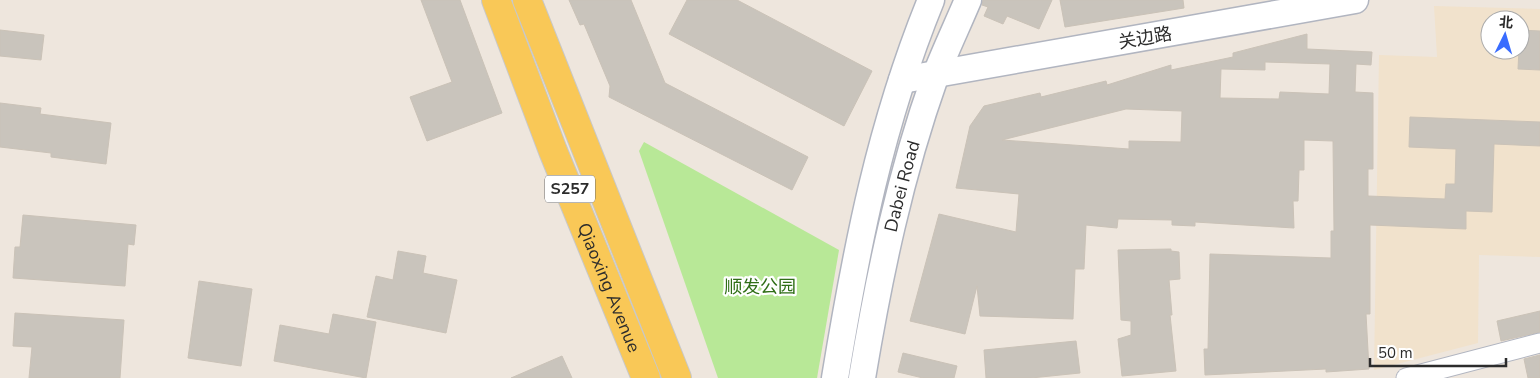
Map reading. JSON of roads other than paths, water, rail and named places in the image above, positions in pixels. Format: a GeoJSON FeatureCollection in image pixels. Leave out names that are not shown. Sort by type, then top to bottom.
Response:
{"type":"FeatureCollection","features":[{"type":"Feature","properties":{"kind":"main road","name":"Qiaoxing Avenue"},"geometry":{"type":"LineString","coordinates":[[496,0],[540,116],[646,378]]}},
{"type":"Feature","properties":{"kind":"main road","name":"Qiaoxing Avenue"},"geometry":{"type":"LineString","coordinates":[[527,0],[677,378]]}},
{"type":"Feature","properties":{"kind":"main road","name":"Dabei Road"},"geometry":{"type":"LineString","coordinates":[[835,378],[859,234],[885,132],[931,0]]}},
{"type":"Feature","properties":{"kind":"main road","name":"Dabei Road"},"geometry":{"type":"LineString","coordinates":[[862,378],[883,258],[902,183],[936,76],[968,0]]}},
{"type":"Feature","properties":{"kind":"main road","name":"关边路"},"geometry":{"type":"LineString","coordinates":[[902,80],[936,76],[1355,0]]}},
{"type":"Feature","properties":{"kind":"street"},"geometry":{"type":"LineString","coordinates":[[1406,378],[1540,343]]}},
{"type":"Feature","properties":{"kind":"park label","name":"顺发公园"},"geometry":{"type":"Point","coordinates":[760,287]}}]}
